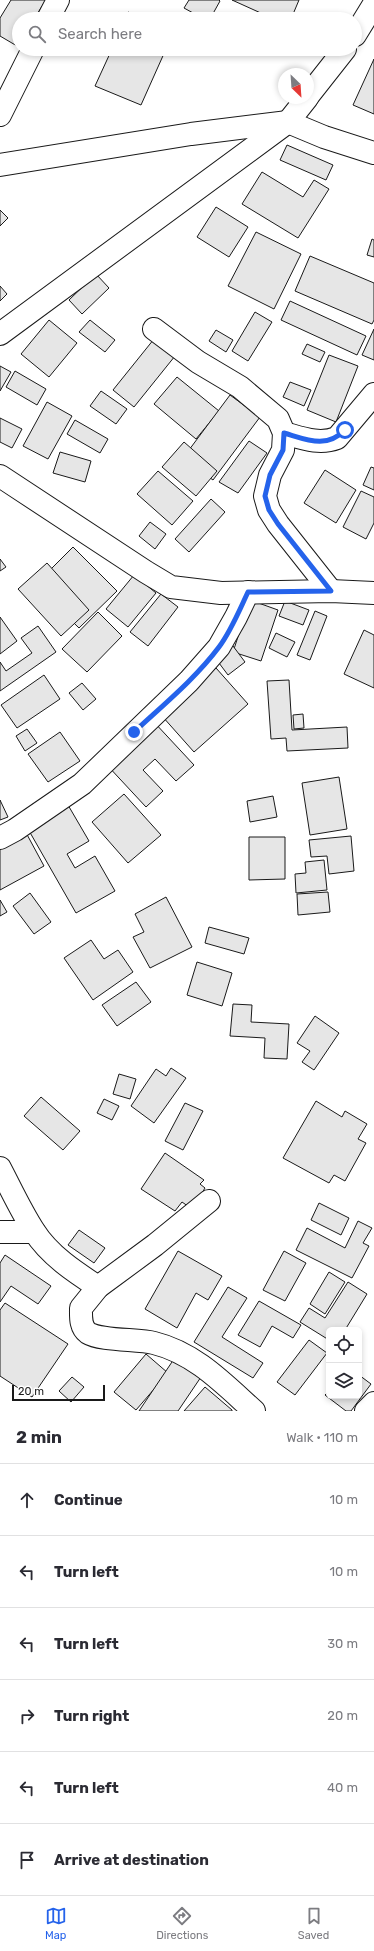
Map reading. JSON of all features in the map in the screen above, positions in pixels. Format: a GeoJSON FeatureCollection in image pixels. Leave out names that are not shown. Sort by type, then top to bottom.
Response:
{"type":"FeatureCollection","features":[{"type":"Feature","properties":{"kind":"street"},"geometry":{"type":"LineString","coordinates":[[52,12],[58,0]]}},
{"type":"Feature","properties":{"kind":"street"},"geometry":{"type":"LineString","coordinates":[[362,24],[374,4]]}},
{"type":"Feature","properties":{"kind":"street"},"geometry":{"type":"LineString","coordinates":[[0,115],[30,56]]}},
{"type":"Feature","properties":{"kind":"street"},"geometry":{"type":"LineString","coordinates":[[314,88],[339,56]]}},
{"type":"Feature","properties":{"kind":"street"},"geometry":{"type":"LineString","coordinates":[[0,334],[288,122],[302,104]]}},
{"type":"Feature","properties":{"kind":"street"},"geometry":{"type":"LineString","coordinates":[[0,165],[191,134],[288,122],[324,137],[374,153]]}},
{"type":"Feature","properties":{"kind":"street"},"geometry":{"type":"LineString","coordinates":[[154,329],[198,362],[240,387],[278,419],[284,433],[283,450],[270,475],[265,496],[269,510],[278,524],[331,591]]}},
{"type":"Feature","properties":{"kind":"street"},"geometry":{"type":"LineString","coordinates":[[284,433],[315,441],[329,441],[337,438],[374,394]]}},
{"type":"Feature","properties":{"kind":"street"},"geometry":{"type":"LineString","coordinates":[[0,476],[146,572],[171,586],[221,593],[331,591],[374,593]]}},
{"type":"Feature","properties":{"kind":"street"},"geometry":{"type":"LineString","coordinates":[[0,838],[15,830],[82,784],[189,682],[220,647],[248,592]]}},
{"type":"Feature","properties":{"kind":"street"},"geometry":{"type":"LineString","coordinates":[[0,1168],[34,1232],[52,1253],[74,1272],[98,1287]]}},
{"type":"Feature","properties":{"kind":"street"},"geometry":{"type":"LineString","coordinates":[[209,1201],[155,1245],[98,1287],[81,1308],[81,1323],[88,1333],[108,1338],[154,1343],[188,1356],[217,1377],[254,1411]]}},
{"type":"Feature","properties":{"kind":"street"},"geometry":{"type":"LineString","coordinates":[[0,1232],[34,1232]]}},
{"type":"Feature","properties":{"kind":"street"},"geometry":{"type":"LineString","coordinates":[[366,1411],[374,1403]]}},
{"type":"Feature","properties":{"kind":"building"},"geometry":{"type":"Polygon","coordinates":[[[11,0],[46,0],[38,12],[12,12],[12,43],[0,36],[0,18],[11,0]]]}},
{"type":"Feature","properties":{"kind":"building"},"geometry":{"type":"Polygon","coordinates":[[[189,0],[220,1],[214,12],[191,12],[184,8],[189,0]]]}},
{"type":"Feature","properties":{"kind":"building"},"geometry":{"type":"Polygon","coordinates":[[[232,0],[299,0],[294,12],[259,12],[232,0]]]}},
{"type":"Feature","properties":{"kind":"building"},"geometry":{"type":"Polygon","coordinates":[[[109,56],[163,56],[141,105],[95,86],[109,56]]]}},
{"type":"Feature","properties":{"kind":"building"},"geometry":{"type":"Polygon","coordinates":[[[374,59],[374,114],[353,105],[374,59]]]}},
{"type":"Feature","properties":{"kind":"building"},"geometry":{"type":"Polygon","coordinates":[[[287,145],[333,165],[326,180],[280,160],[287,145]]]}},
{"type":"Feature","properties":{"kind":"building"},"geometry":{"type":"Polygon","coordinates":[[[262,172],[303,197],[314,180],[329,189],[298,238],[242,204],[262,172]]]}},
{"type":"Feature","properties":{"kind":"building"},"geometry":{"type":"Polygon","coordinates":[[[216,207],[248,227],[229,257],[197,237],[216,207]]]}},
{"type":"Feature","properties":{"kind":"building"},"geometry":{"type":"Polygon","coordinates":[[[0,210],[8,218],[0,226],[0,210]]]}},
{"type":"Feature","properties":{"kind":"building"},"geometry":{"type":"Polygon","coordinates":[[[256,232],[301,254],[274,309],[228,286],[256,232]]]}},
{"type":"Feature","properties":{"kind":"building"},"geometry":{"type":"Polygon","coordinates":[[[372,239],[374,240],[374,257],[367,255],[372,239]]]}},
{"type":"Feature","properties":{"kind":"building"},"geometry":{"type":"Polygon","coordinates":[[[310,256],[374,283],[374,320],[372,324],[295,291],[310,256]]]}},
{"type":"Feature","properties":{"kind":"building"},"geometry":{"type":"Polygon","coordinates":[[[96,274],[109,288],[82,314],[69,300],[96,274]]]}},
{"type":"Feature","properties":{"kind":"building"},"geometry":{"type":"Polygon","coordinates":[[[0,286],[7,294],[0,301],[0,286]]]}},
{"type":"Feature","properties":{"kind":"building"},"geometry":{"type":"Polygon","coordinates":[[[290,301],[366,336],[357,355],[281,320],[290,301]]]}},
{"type":"Feature","properties":{"kind":"building"},"geometry":{"type":"Polygon","coordinates":[[[255,312],[272,322],[248,361],[232,351],[255,312]]]}},
{"type":"Feature","properties":{"kind":"building"},"geometry":{"type":"Polygon","coordinates":[[[49,320],[77,343],[49,377],[21,354],[49,320]]]}},
{"type":"Feature","properties":{"kind":"building"},"geometry":{"type":"Polygon","coordinates":[[[90,320],[115,340],[105,352],[79,332],[90,320]]]}},
{"type":"Feature","properties":{"kind":"building"},"geometry":{"type":"Polygon","coordinates":[[[374,329],[374,360],[362,355],[374,329]]]}},
{"type":"Feature","properties":{"kind":"building"},"geometry":{"type":"Polygon","coordinates":[[[216,330],[233,340],[226,352],[209,341],[216,330]]]}},
{"type":"Feature","properties":{"kind":"building"},"geometry":{"type":"Polygon","coordinates":[[[154,339],[175,356],[134,407],[113,390],[154,339]]]}},
{"type":"Feature","properties":{"kind":"building"},"geometry":{"type":"Polygon","coordinates":[[[307,344],[325,352],[320,362],[302,354],[307,344]]]}},
{"type":"Feature","properties":{"kind":"building"},"geometry":{"type":"Polygon","coordinates":[[[329,355],[358,366],[336,422],[307,410],[329,355]]]}},
{"type":"Feature","properties":{"kind":"building"},"geometry":{"type":"Polygon","coordinates":[[[0,366],[11,372],[0,391],[0,366]]]}},
{"type":"Feature","properties":{"kind":"building"},"geometry":{"type":"Polygon","coordinates":[[[15,371],[46,389],[37,405],[6,387],[15,371]]]}},
{"type":"Feature","properties":{"kind":"building"},"geometry":{"type":"Polygon","coordinates":[[[177,377],[219,411],[196,439],[154,404],[177,377]]]}},
{"type":"Feature","properties":{"kind":"building"},"geometry":{"type":"Polygon","coordinates":[[[290,382],[311,390],[304,406],[283,397],[290,382]]]}},
{"type":"Feature","properties":{"kind":"building"},"geometry":{"type":"Polygon","coordinates":[[[101,391],[127,409],[116,424],[90,406],[101,391]]]}},
{"type":"Feature","properties":{"kind":"building"},"geometry":{"type":"Polygon","coordinates":[[[230,395],[260,417],[213,480],[183,458],[230,395]]]}},
{"type":"Feature","properties":{"kind":"building"},"geometry":{"type":"Polygon","coordinates":[[[47,402],[72,416],[48,459],[23,446],[47,402]]]}},
{"type":"Feature","properties":{"kind":"building"},"geometry":{"type":"Polygon","coordinates":[[[0,418],[22,429],[12,448],[0,442],[0,418]]]}},
{"type":"Feature","properties":{"kind":"building"},"geometry":{"type":"Polygon","coordinates":[[[75,420],[108,439],[100,453],[67,434],[75,420]]]}},
{"type":"Feature","properties":{"kind":"building"},"geometry":{"type":"Polygon","coordinates":[[[249,441],[267,453],[238,493],[219,482],[249,441]]]}},
{"type":"Feature","properties":{"kind":"building"},"geometry":{"type":"Polygon","coordinates":[[[184,442],[217,471],[196,496],[162,467],[184,442]]]}},
{"type":"Feature","properties":{"kind":"building"},"geometry":{"type":"Polygon","coordinates":[[[60,452],[91,461],[85,482],[53,473],[60,452]]]}},
{"type":"Feature","properties":{"kind":"building"},"geometry":{"type":"Polygon","coordinates":[[[371,467],[374,468],[374,490],[363,485],[371,467]]]}},
{"type":"Feature","properties":{"kind":"building"},"geometry":{"type":"Polygon","coordinates":[[[325,470],[356,490],[336,523],[304,503],[325,470]]]}},
{"type":"Feature","properties":{"kind":"building"},"geometry":{"type":"Polygon","coordinates":[[[158,471],[193,501],[172,525],[137,494],[158,471]]]}},
{"type":"Feature","properties":{"kind":"building"},"geometry":{"type":"Polygon","coordinates":[[[361,491],[374,497],[374,523],[366,539],[343,527],[361,491]]]}},
{"type":"Feature","properties":{"kind":"building"},"geometry":{"type":"Polygon","coordinates":[[[211,499],[225,512],[189,552],[175,539],[211,499]]]}},
{"type":"Feature","properties":{"kind":"building"},"geometry":{"type":"Polygon","coordinates":[[[150,522],[166,534],[155,549],[139,536],[150,522]]]}},
{"type":"Feature","properties":{"kind":"building"},"geometry":{"type":"Polygon","coordinates":[[[73,547],[117,591],[79,628],[35,585],[73,547]]]}},
{"type":"Feature","properties":{"kind":"building"},"geometry":{"type":"Polygon","coordinates":[[[0,559],[6,567],[0,571],[0,559]]]}},
{"type":"Feature","properties":{"kind":"building"},"geometry":{"type":"Polygon","coordinates":[[[47,563],[89,610],[61,636],[18,589],[47,563]]]}},
{"type":"Feature","properties":{"kind":"building"},"geometry":{"type":"Polygon","coordinates":[[[134,575],[156,593],[128,627],[106,609],[134,575]]]}},
{"type":"Feature","properties":{"kind":"building"},"geometry":{"type":"Polygon","coordinates":[[[161,594],[178,607],[148,646],[130,632],[161,594]]]}},
{"type":"Feature","properties":{"kind":"building"},"geometry":{"type":"Polygon","coordinates":[[[250,600],[278,610],[261,661],[233,652],[250,600]]]}},
{"type":"Feature","properties":{"kind":"building"},"geometry":{"type":"Polygon","coordinates":[[[285,601],[309,610],[303,625],[279,616],[285,601]]]}},
{"type":"Feature","properties":{"kind":"building"},"geometry":{"type":"Polygon","coordinates":[[[315,611],[327,616],[310,660],[297,655],[315,611]]]}},
{"type":"Feature","properties":{"kind":"building"},"geometry":{"type":"Polygon","coordinates":[[[98,612],[122,636],[87,672],[62,649],[98,612]]]}},
{"type":"Feature","properties":{"kind":"building"},"geometry":{"type":"Polygon","coordinates":[[[0,617],[17,641],[0,654],[0,617]]]}},
{"type":"Feature","properties":{"kind":"building"},"geometry":{"type":"Polygon","coordinates":[[[38,626],[56,652],[0,691],[0,662],[6,671],[32,653],[21,638],[38,626]]]}},
{"type":"Feature","properties":{"kind":"building"},"geometry":{"type":"Polygon","coordinates":[[[364,630],[374,635],[374,688],[344,674],[364,630]]]}},
{"type":"Feature","properties":{"kind":"building"},"geometry":{"type":"Polygon","coordinates":[[[276,633],[295,642],[287,657],[269,648],[276,633]]]}},
{"type":"Feature","properties":{"kind":"building"},"geometry":{"type":"Polygon","coordinates":[[[230,642],[245,662],[228,675],[213,655],[230,642]]]}},
{"type":"Feature","properties":{"kind":"building"},"geometry":{"type":"Polygon","coordinates":[[[216,668],[248,704],[194,752],[162,716],[216,668]]]}},
{"type":"Feature","properties":{"kind":"building"},"geometry":{"type":"Polygon","coordinates":[[[44,675],[60,699],[17,728],[1,705],[44,675]]]}},
{"type":"Feature","properties":{"kind":"building"},"geometry":{"type":"Polygon","coordinates":[[[289,680],[292,730],[347,727],[348,748],[287,751],[286,738],[271,739],[267,681],[289,680]]]}},
{"type":"Feature","properties":{"kind":"building"},"geometry":{"type":"Polygon","coordinates":[[[82,683],[96,699],[83,710],[69,693],[82,683]]]}},
{"type":"Feature","properties":{"kind":"building"},"geometry":{"type":"Polygon","coordinates":[[[303,714],[304,728],[294,729],[293,715],[303,714]]]}},
{"type":"Feature","properties":{"kind":"building"},"geometry":{"type":"Polygon","coordinates":[[[153,721],[194,765],[176,781],[155,759],[143,770],[163,791],[146,807],[106,764],[153,721]]]}},
{"type":"Feature","properties":{"kind":"building"},"geometry":{"type":"Polygon","coordinates":[[[27,729],[37,743],[25,751],[16,736],[27,729]]]}},
{"type":"Feature","properties":{"kind":"building"},"geometry":{"type":"Polygon","coordinates":[[[60,732],[80,761],[48,782],[28,754],[60,732]]]}},
{"type":"Feature","properties":{"kind":"building"},"geometry":{"type":"Polygon","coordinates":[[[339,777],[347,829],[310,835],[302,783],[339,777]]]}},
{"type":"Feature","properties":{"kind":"building"},"geometry":{"type":"Polygon","coordinates":[[[124,794],[161,835],[128,863],[92,822],[124,794]]]}},
{"type":"Feature","properties":{"kind":"building"},"geometry":{"type":"Polygon","coordinates":[[[273,796],[277,817],[250,822],[247,801],[273,796]]]}},
{"type":"Feature","properties":{"kind":"building"},"geometry":{"type":"Polygon","coordinates":[[[0,800],[8,817],[0,820],[0,800]]]}},
{"type":"Feature","properties":{"kind":"building"},"geometry":{"type":"Polygon","coordinates":[[[68,805],[89,841],[67,854],[75,868],[95,856],[115,891],[76,913],[28,829],[68,805]]]}},
{"type":"Feature","properties":{"kind":"building"},"geometry":{"type":"Polygon","coordinates":[[[24,829],[44,866],[0,890],[0,842],[24,829]]]}},
{"type":"Feature","properties":{"kind":"building"},"geometry":{"type":"Polygon","coordinates":[[[351,836],[354,871],[329,874],[327,856],[311,857],[309,840],[351,836]]]}},
{"type":"Feature","properties":{"kind":"building"},"geometry":{"type":"Polygon","coordinates":[[[249,837],[285,837],[285,879],[249,880],[249,837]]]}},
{"type":"Feature","properties":{"kind":"building"},"geometry":{"type":"Polygon","coordinates":[[[324,860],[327,890],[296,893],[295,874],[306,873],[305,862],[324,860]]]}},
{"type":"Feature","properties":{"kind":"building"},"geometry":{"type":"Polygon","coordinates":[[[328,892],[330,912],[298,915],[297,894],[328,892]]]}},
{"type":"Feature","properties":{"kind":"building"},"geometry":{"type":"Polygon","coordinates":[[[30,893],[51,922],[34,934],[13,906],[30,893]]]}},
{"type":"Feature","properties":{"kind":"building"},"geometry":{"type":"Polygon","coordinates":[[[166,897],[192,947],[150,968],[133,937],[144,932],[135,914],[166,897]]]}},
{"type":"Feature","properties":{"kind":"building"},"geometry":{"type":"Polygon","coordinates":[[[0,900],[7,912],[0,916],[0,900]]]}},
{"type":"Feature","properties":{"kind":"building"},"geometry":{"type":"Polygon","coordinates":[[[209,927],[249,938],[244,954],[205,943],[209,927]]]}},
{"type":"Feature","properties":{"kind":"building"},"geometry":{"type":"Polygon","coordinates":[[[91,940],[104,959],[118,950],[133,972],[93,1000],[64,958],[91,940]]]}},
{"type":"Feature","properties":{"kind":"building"},"geometry":{"type":"Polygon","coordinates":[[[197,962],[232,973],[222,1006],[187,995],[197,962]]]}},
{"type":"Feature","properties":{"kind":"building"},"geometry":{"type":"Polygon","coordinates":[[[136,982],[151,1002],[117,1026],[102,1005],[136,982]]]}},
{"type":"Feature","properties":{"kind":"building"},"geometry":{"type":"Polygon","coordinates":[[[233,1004],[252,1005],[251,1022],[289,1024],[287,1059],[264,1058],[265,1038],[230,1036],[233,1004]]]}},
{"type":"Feature","properties":{"kind":"building"},"geometry":{"type":"Polygon","coordinates":[[[315,1016],[339,1033],[314,1070],[302,1062],[310,1051],[297,1043],[315,1016]]]}},
{"type":"Feature","properties":{"kind":"building"},"geometry":{"type":"Polygon","coordinates":[[[171,1068],[186,1078],[154,1123],[131,1106],[156,1069],[166,1076],[171,1068]]]}},
{"type":"Feature","properties":{"kind":"building"},"geometry":{"type":"Polygon","coordinates":[[[119,1074],[136,1079],[130,1099],[113,1094],[119,1074]]]}},
{"type":"Feature","properties":{"kind":"building"},"geometry":{"type":"Polygon","coordinates":[[[41,1097],[80,1131],[63,1150],[24,1116],[41,1097]]]}},
{"type":"Feature","properties":{"kind":"building"},"geometry":{"type":"Polygon","coordinates":[[[104,1099],[119,1106],[112,1120],[97,1113],[104,1099]]]}},
{"type":"Feature","properties":{"kind":"building"},"geometry":{"type":"Polygon","coordinates":[[[316,1101],[342,1117],[345,1111],[367,1124],[358,1139],[366,1143],[345,1181],[334,1175],[329,1183],[283,1158],[316,1101]]]}},
{"type":"Feature","properties":{"kind":"building"},"geometry":{"type":"Polygon","coordinates":[[[185,1103],[203,1111],[183,1150],[165,1141],[185,1103]]]}},
{"type":"Feature","properties":{"kind":"building"},"geometry":{"type":"Polygon","coordinates":[[[165,1153],[204,1180],[200,1184],[205,1188],[192,1209],[182,1202],[175,1211],[141,1189],[165,1153]]]}},
{"type":"Feature","properties":{"kind":"building"},"geometry":{"type":"Polygon","coordinates":[[[319,1203],[349,1218],[341,1235],[311,1220],[319,1203]]]}},
{"type":"Feature","properties":{"kind":"building"},"geometry":{"type":"Polygon","coordinates":[[[358,1221],[372,1228],[363,1243],[369,1246],[352,1278],[296,1250],[307,1228],[345,1248],[358,1221]]]}},
{"type":"Feature","properties":{"kind":"building"},"geometry":{"type":"Polygon","coordinates":[[[79,1230],[105,1248],[94,1263],[68,1245],[79,1230]]]}},
{"type":"Feature","properties":{"kind":"building"},"geometry":{"type":"Polygon","coordinates":[[[178,1251],[222,1276],[208,1300],[196,1293],[177,1328],[145,1309],[178,1251]]]}},
{"type":"Feature","properties":{"kind":"building"},"geometry":{"type":"Polygon","coordinates":[[[284,1251],[306,1263],[285,1301],[263,1290],[284,1251]]]}},
{"type":"Feature","properties":{"kind":"building"},"geometry":{"type":"Polygon","coordinates":[[[5,1255],[51,1286],[38,1304],[11,1286],[0,1302],[0,1263],[5,1255]]]}},
{"type":"Feature","properties":{"kind":"building"},"geometry":{"type":"Polygon","coordinates":[[[329,1272],[345,1282],[325,1314],[310,1304],[329,1272]]]}},
{"type":"Feature","properties":{"kind":"building"},"geometry":{"type":"Polygon","coordinates":[[[348,1282],[367,1294],[347,1327],[326,1327],[326,1338],[300,1322],[309,1308],[325,1318],[348,1282]]]}},
{"type":"Feature","properties":{"kind":"building"},"geometry":{"type":"Polygon","coordinates":[[[228,1287],[247,1298],[222,1337],[263,1363],[253,1378],[194,1342],[228,1287]]]}},
{"type":"Feature","properties":{"kind":"building"},"geometry":{"type":"Polygon","coordinates":[[[259,1301],[301,1325],[293,1338],[272,1326],[260,1347],[238,1335],[259,1301]]]}},
{"type":"Feature","properties":{"kind":"building"},"geometry":{"type":"Polygon","coordinates":[[[5,1303],[68,1344],[32,1397],[0,1376],[0,1310],[5,1303]]]}},
{"type":"Feature","properties":{"kind":"building"},"geometry":{"type":"Polygon","coordinates":[[[309,1340],[326,1352],[295,1395],[277,1382],[309,1340]]]}},
{"type":"Feature","properties":{"kind":"building"},"geometry":{"type":"Polygon","coordinates":[[[146,1354],[168,1373],[136,1410],[114,1392],[146,1354]]]}},
{"type":"Feature","properties":{"kind":"building"},"geometry":{"type":"Polygon","coordinates":[[[176,1356],[203,1374],[178,1411],[139,1411],[176,1356]]]}},
{"type":"Feature","properties":{"kind":"building"},"geometry":{"type":"Polygon","coordinates":[[[72,1377],[84,1387],[71,1402],[59,1391],[72,1377]]]}},
{"type":"Feature","properties":{"kind":"building"},"geometry":{"type":"Polygon","coordinates":[[[362,1377],[371,1384],[362,1396],[362,1377]]]}},
{"type":"Feature","properties":{"kind":"building"},"geometry":{"type":"Polygon","coordinates":[[[205,1387],[232,1410],[232,1411],[184,1411],[205,1387]]]}},
{"type":"Feature","properties":{"kind":"building"},"geometry":{"type":"Polygon","coordinates":[[[330,1399],[360,1399],[351,1411],[346,1411],[330,1399]]]}},
{"type":"Feature","properties":{"kind":"route"},"geometry":{"type":"LineString","coordinates":[[134,732],[189,682],[220,647],[248,592],[331,591],[278,524],[269,510],[265,496],[270,475],[283,450],[284,433],[315,441],[329,441],[337,438],[345,430]]}}]}
